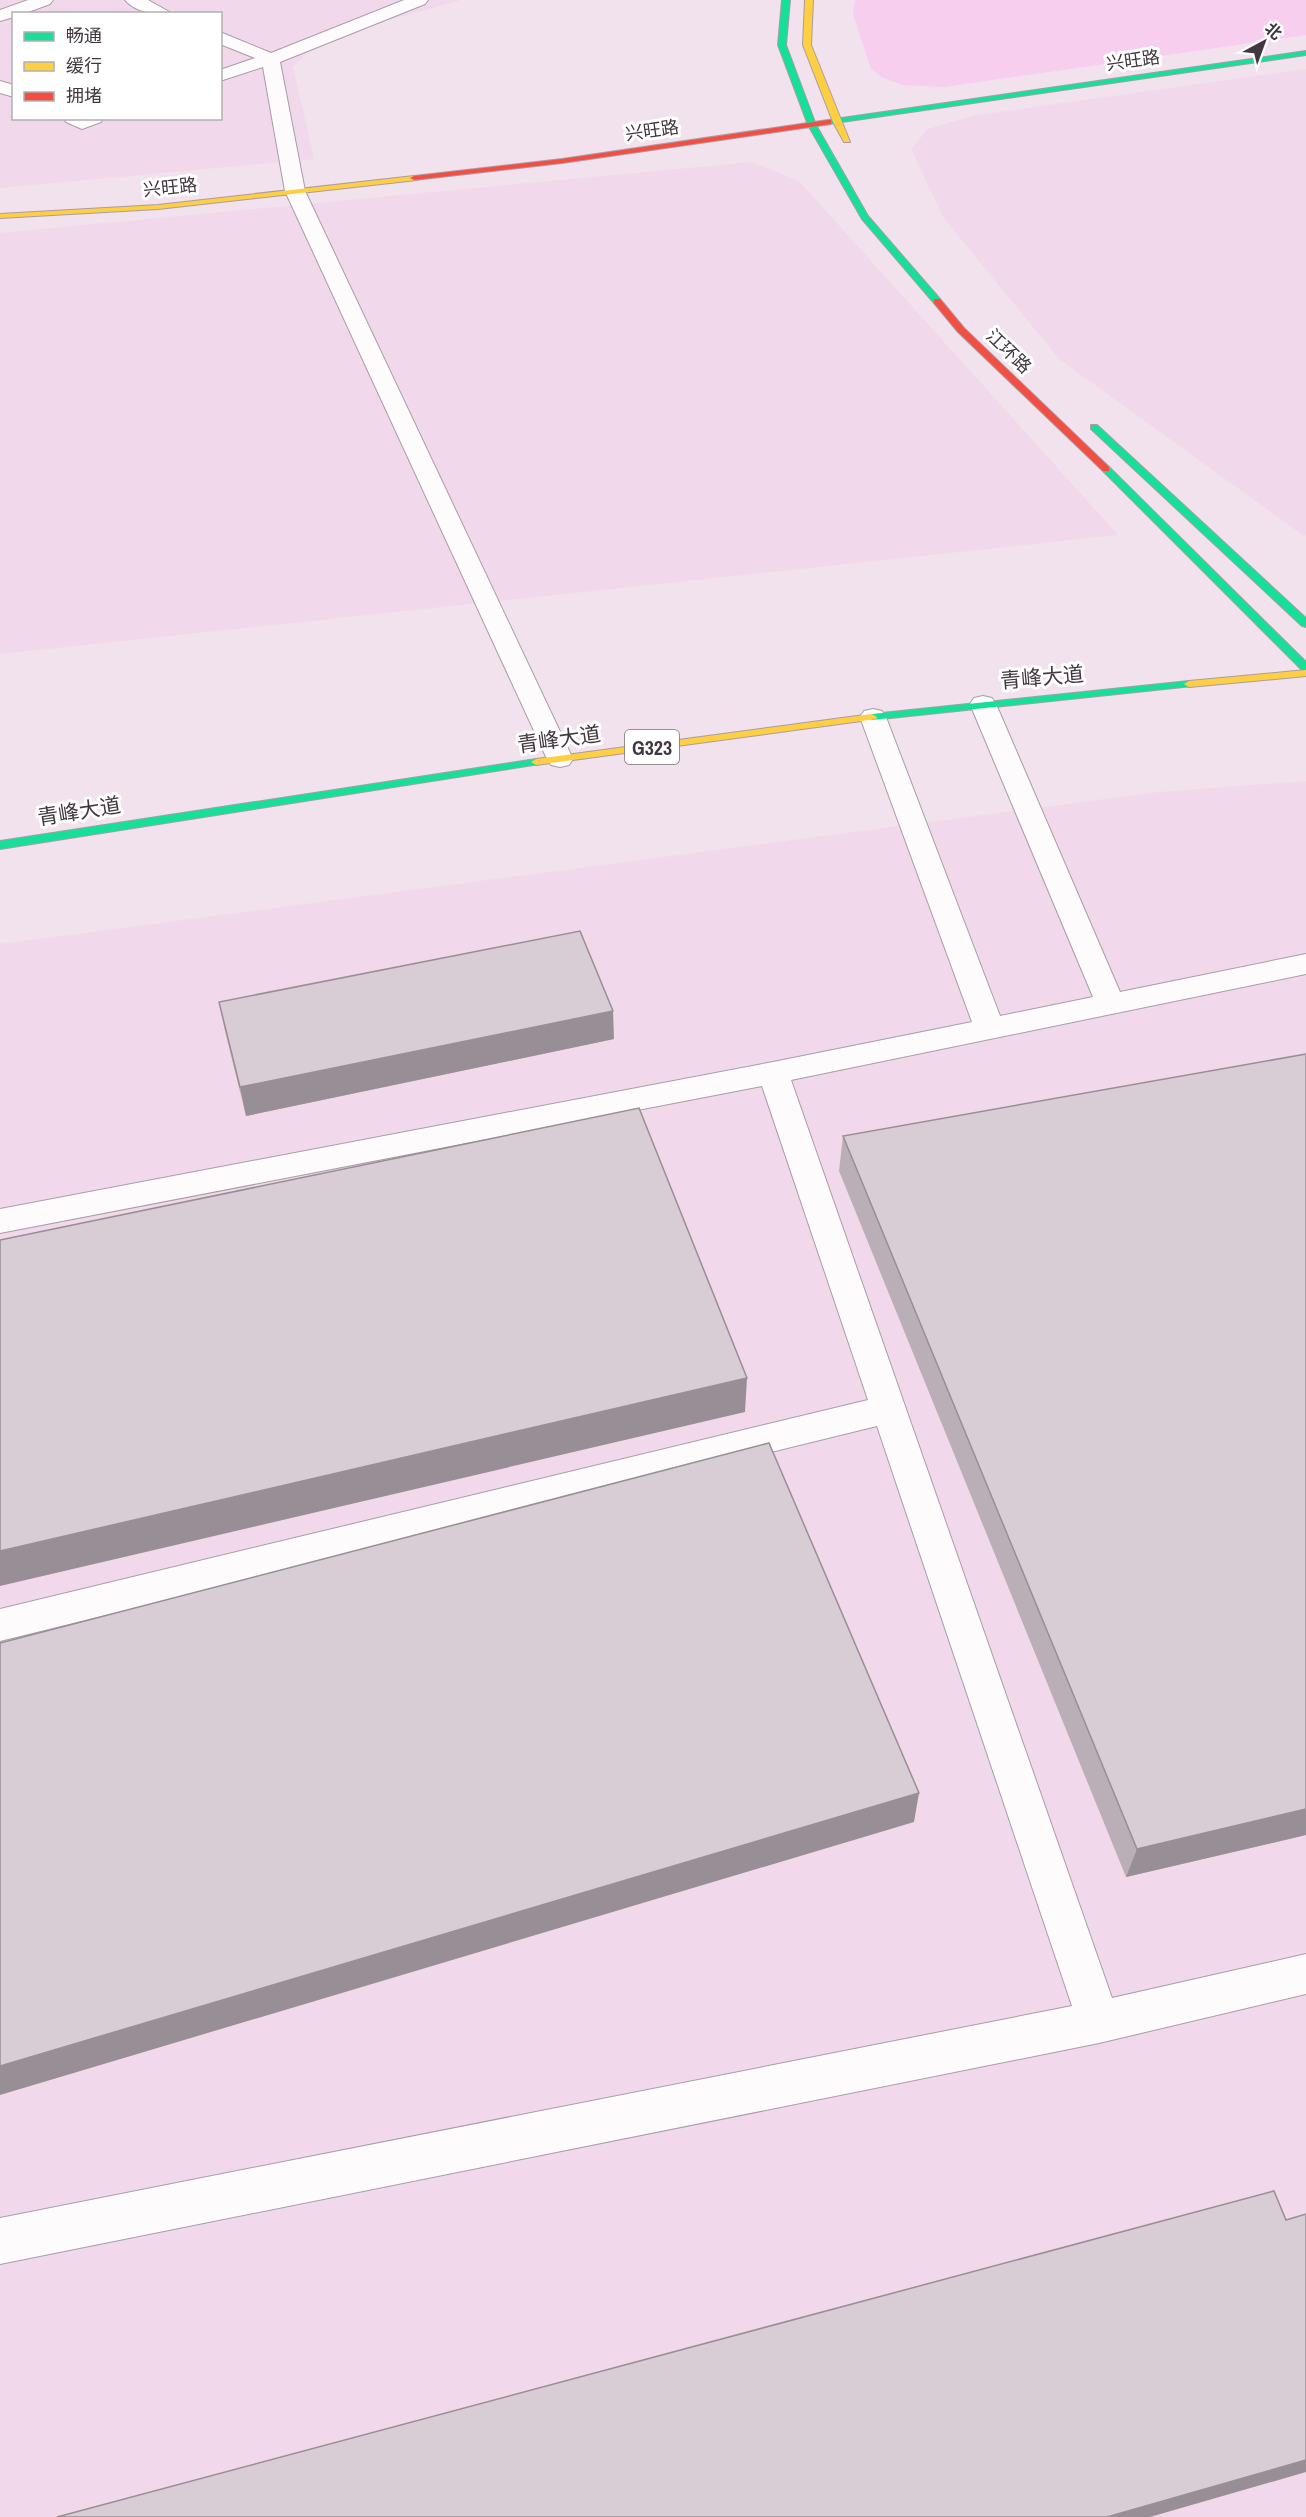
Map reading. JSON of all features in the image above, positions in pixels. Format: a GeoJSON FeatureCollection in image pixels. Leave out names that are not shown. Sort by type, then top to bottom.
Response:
{"type":"FeatureCollection","features":[{"type":"Feature","properties":{"kind":"main road","name":"江环路"},"geometry":{"type":"LineString","coordinates":[[786,0],[782,45],[812,125],[865,217],[961,330],[1110,473],[1306,668]]}},
{"type":"Feature","properties":{"kind":"main road"},"geometry":{"type":"LineString","coordinates":[[809,0],[807,45],[837,122],[854,153]]}},
{"type":"Feature","properties":{"kind":"main road","name":"兴旺路"},"geometry":{"type":"LineString","coordinates":[[0,216],[158,207],[562,161],[1306,53]]}},
{"type":"Feature","properties":{"kind":"main road"},"geometry":{"type":"LineString","coordinates":[[1087,420],[1306,624]]}},
{"type":"Feature","properties":{"kind":"main road","name":"青峰大道"},"geometry":{"type":"LineString","coordinates":[[0,845],[560,759],[873,717],[983,704],[1306,673]]}},
{"type":"Feature","properties":{"kind":"lane"},"geometry":{"type":"LineString","coordinates":[[0,16],[44,0]]}},
{"type":"Feature","properties":{"kind":"lane"},"geometry":{"type":"LineString","coordinates":[[134,0],[161,12]]}},
{"type":"Feature","properties":{"kind":"lane"},"geometry":{"type":"LineString","coordinates":[[222,75],[271,59],[419,0]]}},
{"type":"Feature","properties":{"kind":"lane"},"geometry":{"type":"LineString","coordinates":[[222,38],[271,59]]}},
{"type":"Feature","properties":{"kind":"lane"},"geometry":{"type":"LineString","coordinates":[[271,59],[296,191],[560,759]]}},
{"type":"Feature","properties":{"kind":"lane"},"geometry":{"type":"LineString","coordinates":[[983,704],[1110,1004]]}},
{"type":"Feature","properties":{"kind":"lane"},"geometry":{"type":"LineString","coordinates":[[873,717],[989,1028]]}},
{"type":"Feature","properties":{"kind":"lane"},"geometry":{"type":"LineString","coordinates":[[0,1221],[774,1073],[1306,964]]}},
{"type":"Feature","properties":{"kind":"lane"},"geometry":{"type":"LineString","coordinates":[[774,1073],[1099,2022]]}},
{"type":"Feature","properties":{"kind":"lane"},"geometry":{"type":"LineString","coordinates":[[0,1625],[890,1409]]}},
{"type":"Feature","properties":{"kind":"lane"},"geometry":{"type":"LineString","coordinates":[[0,2241],[1099,2022],[1306,1974]]}},
{"type":"Feature","properties":{"kind":"shaded area"},"geometry":{"type":"Polygon","coordinates":[[[0,0],[461,0],[378,23],[308,52],[293,67],[314,159],[0,188],[0,0]]]}},
{"type":"Feature","properties":{"kind":"shaded area"},"geometry":{"type":"Polygon","coordinates":[[[855,0],[1306,0],[1306,35],[944,87],[903,85],[883,78],[871,69],[853,14],[855,0]]]}},
{"type":"Feature","properties":{"kind":"shaded area"},"geometry":{"type":"Polygon","coordinates":[[[1306,69],[1306,535],[1304,536],[1059,359],[943,217],[911,149],[928,129],[972,116],[1306,69]]]}},
{"type":"Feature","properties":{"kind":"shaded area"},"geometry":{"type":"Polygon","coordinates":[[[752,162],[799,181],[1118,535],[0,654],[0,233],[752,162]]]}},
{"type":"Feature","properties":{"kind":"shaded area"},"geometry":{"type":"Polygon","coordinates":[[[1306,781],[1306,2517],[0,2517],[0,944],[1159,792],[1306,781]]]}},
{"type":"Feature","properties":{"kind":"building"},"geometry":{"type":"Polygon","coordinates":[[[580,931],[613,1011],[240,1087],[219,1002],[580,931]]]}},
{"type":"Feature","properties":{"kind":"building"},"geometry":{"type":"Polygon","coordinates":[[[1306,1054],[1306,1809],[1137,1849],[843,1136],[1306,1054]]]}},
{"type":"Feature","properties":{"kind":"building"},"geometry":{"type":"Polygon","coordinates":[[[639,1108],[747,1378],[0,1551],[0,1240],[639,1108]]]}},
{"type":"Feature","properties":{"kind":"building"},"geometry":{"type":"Polygon","coordinates":[[[769,1443],[919,1793],[0,2066],[0,1643],[769,1443]]]}},
{"type":"Feature","properties":{"kind":"building"},"geometry":{"type":"Polygon","coordinates":[[[1274,2191],[1286,2220],[1306,2214],[1306,2460],[1107,2517],[57,2517],[1274,2191]]]}},
{"type":"Feature","properties":{"kind":"traffic: fast"},"geometry":{"type":"LineString","coordinates":[[786,0],[782,45],[812,125],[865,217],[937,301]]}},
{"type":"Feature","properties":{"kind":"traffic: fast"},"geometry":{"type":"LineString","coordinates":[[828,122],[1306,53]]}},
{"type":"Feature","properties":{"kind":"traffic: fast"},"geometry":{"type":"LineString","coordinates":[[1094,427],[1306,624]]}},
{"type":"Feature","properties":{"kind":"traffic: fast"},"geometry":{"type":"LineString","coordinates":[[1106,469],[1306,668]]}},
{"type":"Feature","properties":{"kind":"traffic: fast"},"geometry":{"type":"LineString","coordinates":[[872,717],[1189,684]]}},
{"type":"Feature","properties":{"kind":"traffic: fast"},"geometry":{"type":"LineString","coordinates":[[0,845],[536,762]]}},
{"type":"Feature","properties":{"kind":"traffic: slow"},"geometry":{"type":"LineString","coordinates":[[809,0],[807,45],[837,122],[847,140]]}},
{"type":"Feature","properties":{"kind":"traffic: slow"},"geometry":{"type":"LineString","coordinates":[[0,216],[158,207],[414,178]]}},
{"type":"Feature","properties":{"kind":"traffic: slow"},"geometry":{"type":"LineString","coordinates":[[1189,684],[1306,673]]}},
{"type":"Feature","properties":{"kind":"traffic: slow"},"geometry":{"type":"LineString","coordinates":[[536,762],[872,717]]}},
{"type":"Feature","properties":{"kind":"traffic: jam"},"geometry":{"type":"LineString","coordinates":[[414,178],[562,161],[828,122]]}},
{"type":"Feature","properties":{"kind":"traffic: jam"},"geometry":{"type":"LineString","coordinates":[[937,301],[961,330],[1106,469]]}}]}
